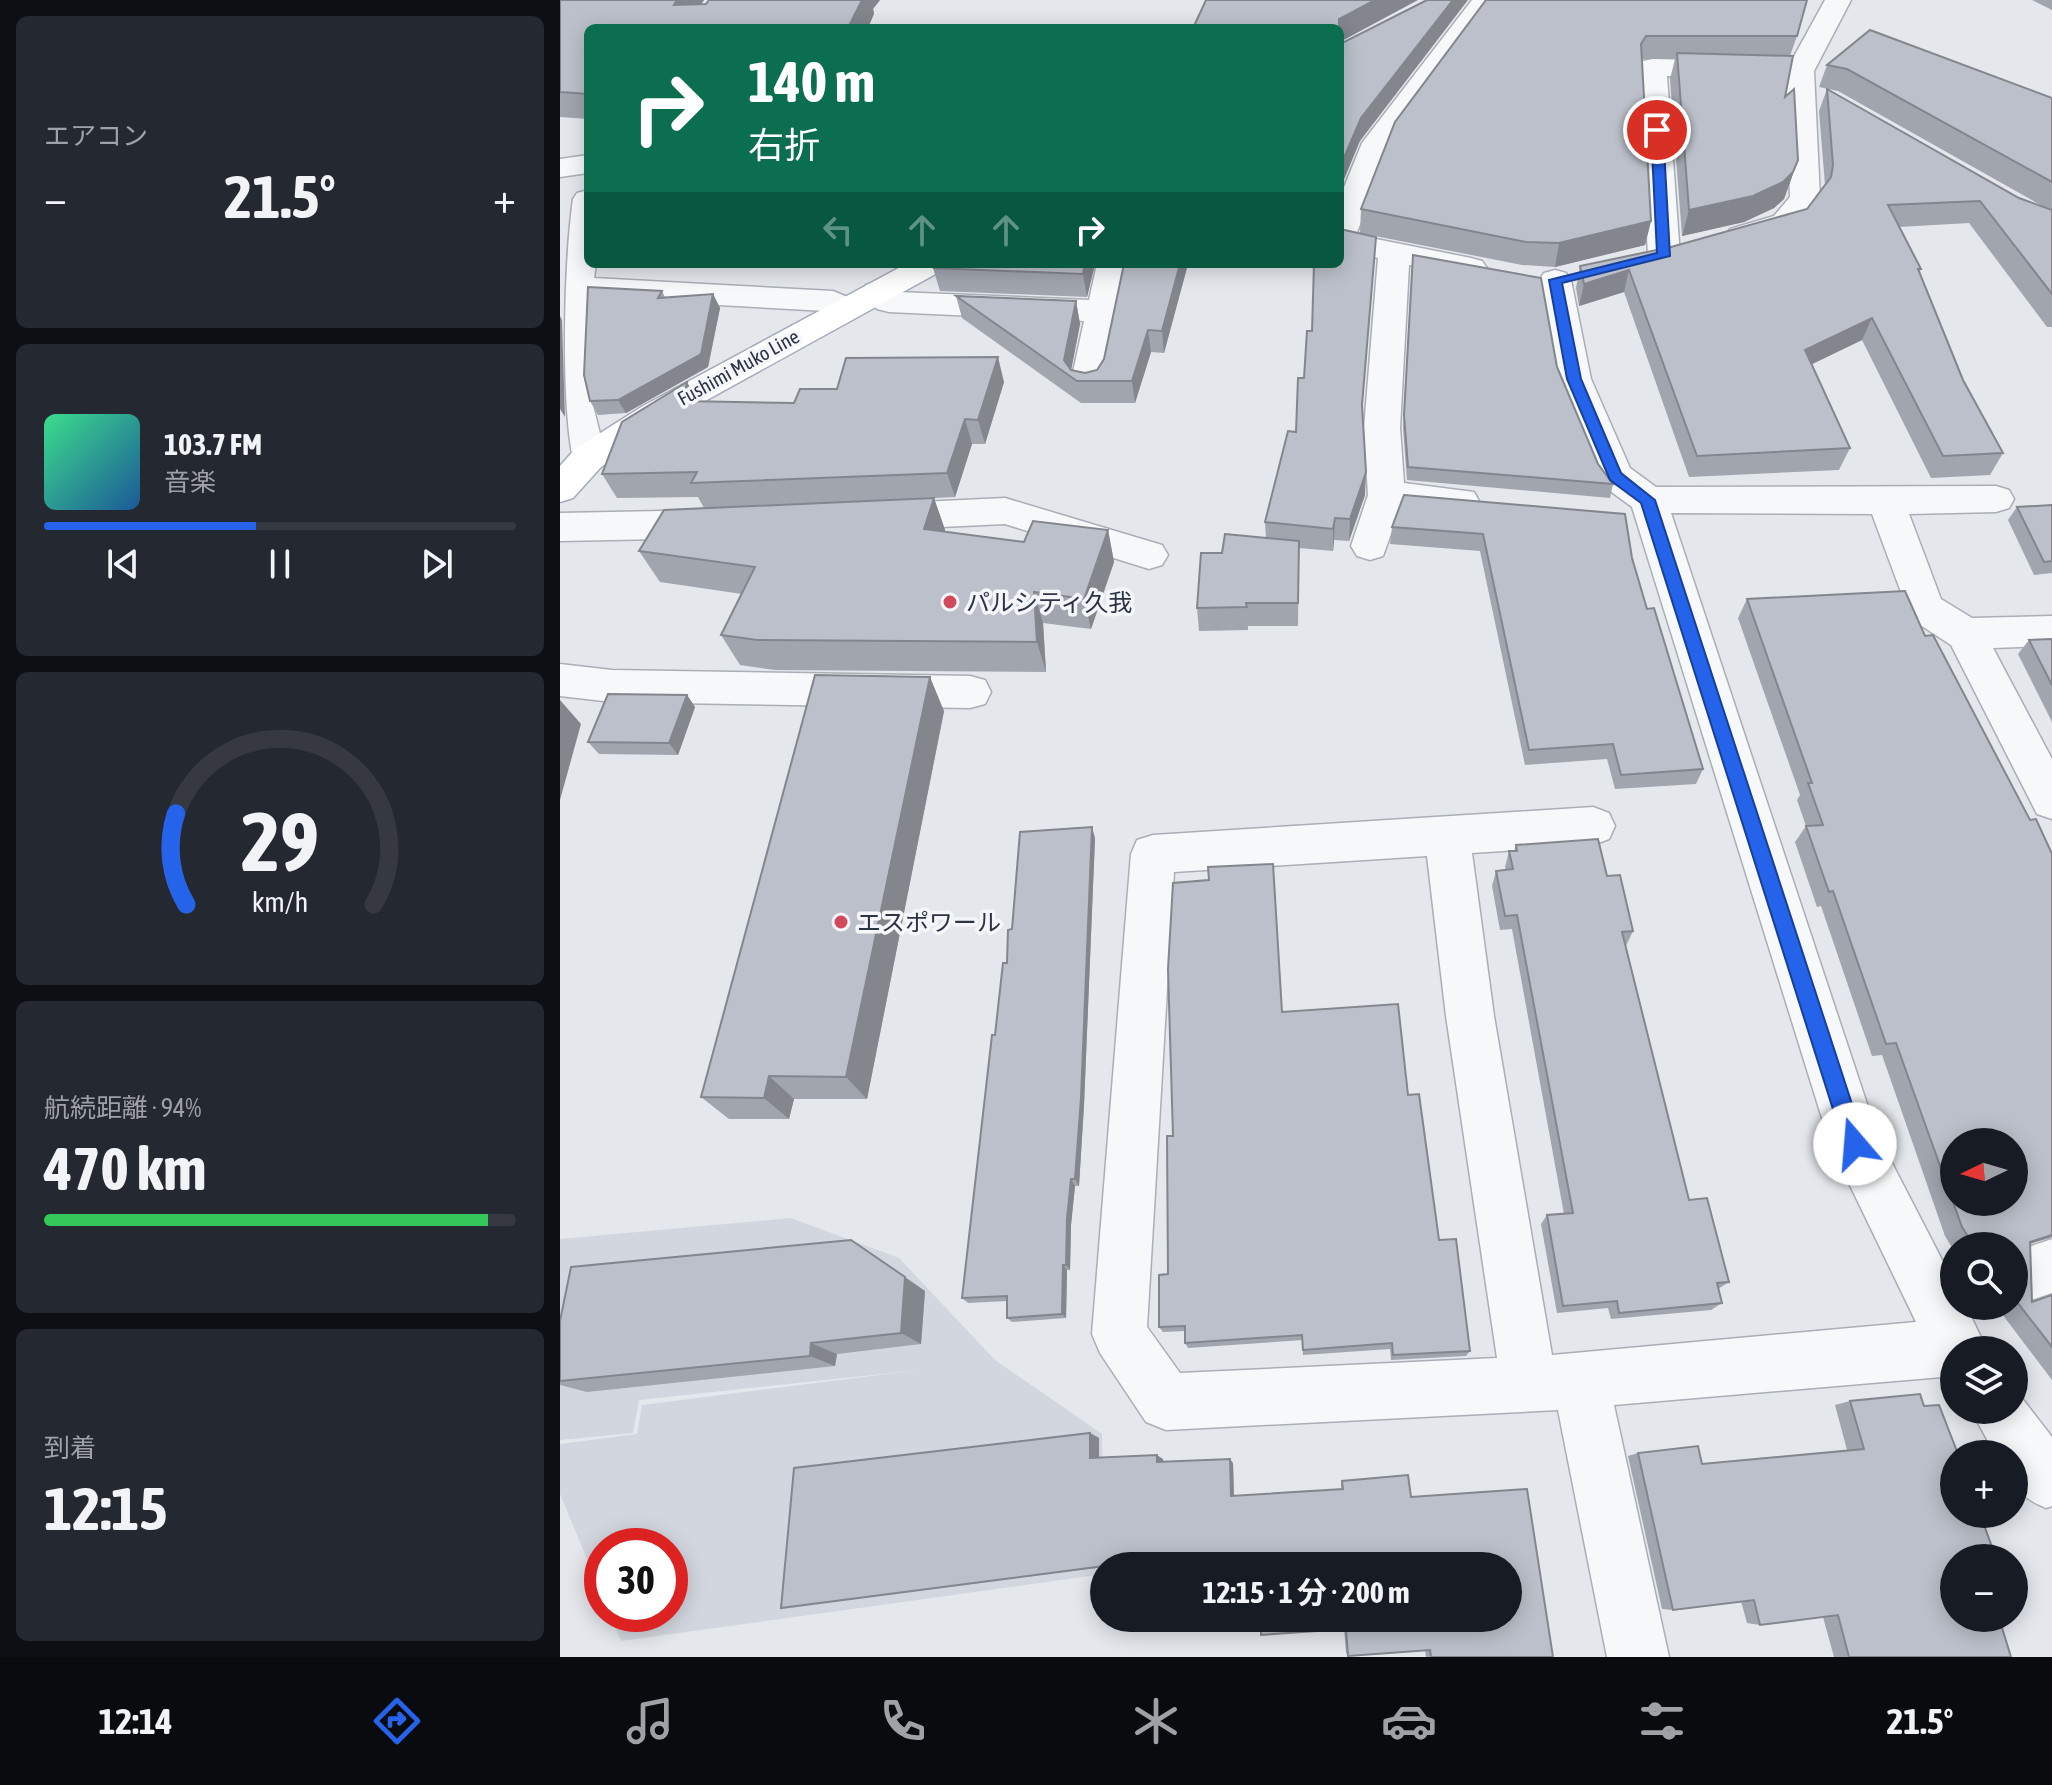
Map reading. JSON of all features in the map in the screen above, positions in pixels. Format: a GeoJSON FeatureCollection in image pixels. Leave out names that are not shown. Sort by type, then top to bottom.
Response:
{"type":"FeatureCollection","features":[{"type":"Feature","properties":{"kind":"main road","name":"Fushimi Muko Line"},"geometry":{"type":"LineString","coordinates":[[560,489],[588,458],[655,414],[922,268]]}},
{"type":"Feature","properties":{"kind":"street"},"geometry":{"type":"LineString","coordinates":[[1344,228],[1377,143],[1485,0]]}},
{"type":"Feature","properties":{"kind":"street"},"geometry":{"type":"LineString","coordinates":[[1633,263],[1785,223],[1805,198],[1809,89],[1838,0]]}},
{"type":"Feature","properties":{"kind":"street"},"geometry":{"type":"LineString","coordinates":[[1664,256],[1653,67],[1763,70],[1809,89]]}},
{"type":"Feature","properties":{"kind":"street"},"geometry":{"type":"LineString","coordinates":[[560,168],[584,165]]}},
{"type":"Feature","properties":{"kind":"street"},"geometry":{"type":"LineString","coordinates":[[584,231],[577,288],[572,389],[588,458]]}},
{"type":"Feature","properties":{"kind":"street"},"geometry":{"type":"LineString","coordinates":[[1344,239],[1394,253],[1539,276],[1574,379],[1615,476],[1636,511],[1855,1144],[1951,1325],[1555,1382],[1166,1402],[1119,1334],[1153,854],[1593,826]]}},
{"type":"Feature","properties":{"kind":"street"},"geometry":{"type":"LineString","coordinates":[[1370,546],[1386,495],[1382,428],[1394,253]]}},
{"type":"Feature","properties":{"kind":"street"},"geometry":{"type":"LineString","coordinates":[[1088,381],[1112,268]]}},
{"type":"Feature","properties":{"kind":"street"},"geometry":{"type":"LineString","coordinates":[[577,288],[628,287],[833,301],[845,308]]}},
{"type":"Feature","properties":{"kind":"street"},"geometry":{"type":"LineString","coordinates":[[877,292],[889,302],[1103,311]]}},
{"type":"Feature","properties":{"kind":"street"},"geometry":{"type":"LineString","coordinates":[[1386,495],[1496,504]]}},
{"type":"Feature","properties":{"kind":"street"},"geometry":{"type":"LineString","coordinates":[[1636,511],[1996,499]]}},
{"type":"Feature","properties":{"kind":"street"},"geometry":{"type":"LineString","coordinates":[[1886,501],[1925,608],[1965,634],[2052,801]]}},
{"type":"Feature","properties":{"kind":"street"},"geometry":{"type":"LineString","coordinates":[[844,518],[1005,511],[1149,555]]}},
{"type":"Feature","properties":{"kind":"street"},"geometry":{"type":"LineString","coordinates":[[560,527],[749,523]]}},
{"type":"Feature","properties":{"kind":"street"},"geometry":{"type":"LineString","coordinates":[[1965,634],[2052,631]]}},
{"type":"Feature","properties":{"kind":"street"},"geometry":{"type":"LineString","coordinates":[[560,680],[637,687],[970,692]]}},
{"type":"Feature","properties":{"kind":"street"},"geometry":{"type":"LineString","coordinates":[[1447,834],[1470,1016],[1555,1382],[1638,1657]]}},
{"type":"Feature","properties":{"kind":"street"},"geometry":{"type":"LineString","coordinates":[[2028,1274],[2052,1266]]}},
{"type":"Feature","properties":{"kind":"street"},"geometry":{"type":"LineString","coordinates":[[2009,1424],[2046,1479],[2052,1475]]}},
{"type":"Feature","properties":{"kind":"shaded area"},"geometry":{"type":"Polygon","coordinates":[[[791,1218],[899,1258],[995,1360],[1102,1434],[1104,1552],[1090,1552],[1090,1576],[688,1632],[688,1528],[584,1528],[584,1552],[560,1494],[560,1444],[637,1434],[642,1405],[919,1370],[639,1400],[633,1433],[560,1440],[560,1239],[791,1218]]]}},
{"type":"Feature","properties":{"kind":"shaded area"},"geometry":{"type":"Polygon","coordinates":[[[617,1632],[686,1632],[621,1641],[617,1632]]]}},
{"type":"Feature","properties":{"kind":"building"},"geometry":{"type":"Polygon","coordinates":[[[560,0],[677,0],[674,5],[706,4],[709,0],[862,0],[850,24],[584,24],[584,94],[560,92],[560,0]]]}},
{"type":"Feature","properties":{"kind":"building"},"geometry":{"type":"Polygon","coordinates":[[[1206,0],[1375,0],[1339,19],[1339,24],[1195,24],[1206,0]]]}},
{"type":"Feature","properties":{"kind":"building"},"geometry":{"type":"Polygon","coordinates":[[[1427,0],[1453,0],[1361,118],[1344,158],[1344,42],[1427,0]]]}},
{"type":"Feature","properties":{"kind":"building"},"geometry":{"type":"Polygon","coordinates":[[[1486,0],[1807,0],[1797,36],[1646,36],[1641,44],[1651,221],[1559,243],[1526,242],[1361,209],[1395,122],[1486,0]]]}},
{"type":"Feature","properties":{"kind":"building"},"geometry":{"type":"Polygon","coordinates":[[[1870,30],[2052,98],[2052,182],[1847,69],[1827,65],[1870,30]]]}},
{"type":"Feature","properties":{"kind":"building"},"geometry":{"type":"Polygon","coordinates":[[[1677,53],[1793,56],[1785,97],[1794,89],[1798,160],[1793,172],[1783,182],[1753,196],[1689,210],[1677,53]]]}},
{"type":"Feature","properties":{"kind":"building"},"geometry":{"type":"Polygon","coordinates":[[[1827,89],[2019,198],[2052,210],[2052,294],[1980,201],[1888,205],[1921,269],[1918,269],[1963,380],[2003,453],[1943,456],[1872,318],[1805,350],[1850,448],[1697,456],[1629,270],[1584,284],[1580,266],[1671,247],[1807,209],[1831,177],[1833,165],[1827,89]]]}},
{"type":"Feature","properties":{"kind":"building"},"geometry":{"type":"Polygon","coordinates":[[[1344,230],[1376,237],[1362,405],[1366,472],[1350,519],[1335,518],[1333,529],[1265,522],[1288,431],[1296,432],[1298,378],[1304,378],[1307,331],[1312,331],[1314,268],[1344,268],[1344,230]]]}},
{"type":"Feature","properties":{"kind":"building"},"geometry":{"type":"Polygon","coordinates":[[[1413,255],[1541,278],[1557,367],[1598,464],[1613,484],[1408,467],[1404,415],[1413,255]]]}},
{"type":"Feature","properties":{"kind":"building"},"geometry":{"type":"Polygon","coordinates":[[[933,268],[1084,268],[1083,274],[933,268]]]}},
{"type":"Feature","properties":{"kind":"building"},"geometry":{"type":"Polygon","coordinates":[[[1123,268],[1179,268],[1162,331],[1148,330],[1132,381],[1077,381],[956,296],[1076,301],[1064,360],[1071,370],[1085,373],[1097,370],[1104,359],[1123,268]]]}},
{"type":"Feature","properties":{"kind":"building"},"geometry":{"type":"Polygon","coordinates":[[[588,287],[662,291],[658,298],[713,294],[701,354],[618,400],[590,401],[584,375],[588,287]]]}},
{"type":"Feature","properties":{"kind":"building"},"geometry":{"type":"Polygon","coordinates":[[[998,357],[978,420],[965,419],[947,473],[691,483],[697,472],[602,474],[622,422],[687,382],[683,401],[794,403],[800,389],[837,389],[846,358],[998,357]]]}},
{"type":"Feature","properties":{"kind":"building"},"geometry":{"type":"Polygon","coordinates":[[[1404,495],[1625,514],[1632,558],[1647,609],[1654,608],[1703,769],[1621,775],[1613,744],[1529,750],[1483,534],[1392,527],[1404,495]]]}},
{"type":"Feature","properties":{"kind":"building"},"geometry":{"type":"Polygon","coordinates":[[[934,498],[924,529],[1024,542],[1033,521],[1108,530],[1084,599],[1034,592],[1037,642],[757,640],[721,635],[755,567],[639,551],[664,510],[934,498]]]}},
{"type":"Feature","properties":{"kind":"building"},"geometry":{"type":"Polygon","coordinates":[[[2052,505],[2052,561],[2044,562],[2017,507],[2052,505]]]}},
{"type":"Feature","properties":{"kind":"building"},"geometry":{"type":"Polygon","coordinates":[[[1225,534],[1299,541],[1298,603],[1246,603],[1247,607],[1197,608],[1201,553],[1222,553],[1225,534]]]}},
{"type":"Feature","properties":{"kind":"building"},"geometry":{"type":"Polygon","coordinates":[[[1905,591],[1925,636],[1933,635],[2030,820],[2036,819],[2052,854],[2052,1235],[2030,1242],[2032,1302],[2052,1295],[2052,1347],[2028,1316],[2028,1232],[1965,1232],[1958,1216],[2028,1216],[2028,1128],[1940,1128],[1940,1166],[1896,1043],[1886,1044],[1833,891],[1829,892],[1806,826],[1823,825],[1808,783],[1812,783],[1747,599],[1905,591]]]}},
{"type":"Feature","properties":{"kind":"building"},"geometry":{"type":"Polygon","coordinates":[[[2052,639],[2052,685],[2029,640],[2052,639]]]}},
{"type":"Feature","properties":{"kind":"building","name":"エスポワール"},"geometry":{"type":"Polygon","coordinates":[[[815,675],[930,677],[846,1077],[769,1076],[764,1098],[701,1097],[815,675]]]}},
{"type":"Feature","properties":{"kind":"building"},"geometry":{"type":"Polygon","coordinates":[[[608,694],[687,695],[669,743],[588,742],[608,694]]]}},
{"type":"Feature","properties":{"kind":"building"},"geometry":{"type":"Polygon","coordinates":[[[1092,827],[1081,1098],[1075,1179],[1071,1179],[1067,1219],[1062,1314],[1007,1318],[1007,1296],[962,1298],[992,1035],[995,1035],[1003,963],[1007,963],[1008,930],[1012,929],[1020,832],[1092,827]]]}},
{"type":"Feature","properties":{"kind":"building"},"geometry":{"type":"Polygon","coordinates":[[[1598,839],[1607,876],[1620,875],[1633,931],[1622,932],[1689,1200],[1707,1198],[1729,1282],[1717,1283],[1722,1303],[1619,1313],[1617,1301],[1563,1306],[1547,1215],[1573,1213],[1517,915],[1505,916],[1496,871],[1513,869],[1509,851],[1517,851],[1516,845],[1598,839]]]}},
{"type":"Feature","properties":{"kind":"building"},"geometry":{"type":"Polygon","coordinates":[[[1273,864],[1282,1012],[1398,1004],[1408,1095],[1419,1094],[1439,1240],[1456,1239],[1470,1351],[1393,1355],[1392,1343],[1303,1350],[1302,1335],[1185,1343],[1185,1326],[1159,1327],[1159,1275],[1168,1274],[1167,1136],[1173,1136],[1168,969],[1173,883],[1209,880],[1208,867],[1273,864]]]}},
{"type":"Feature","properties":{"kind":"building"},"geometry":{"type":"Polygon","coordinates":[[[851,1240],[905,1277],[901,1333],[811,1343],[810,1356],[560,1381],[560,1321],[571,1267],[851,1240]]]}},
{"type":"Feature","properties":{"kind":"building"},"geometry":{"type":"Polygon","coordinates":[[[1920,1394],[1924,1406],[1939,1405],[1940,1424],[1946,1424],[1953,1440],[1940,1440],[1940,1528],[1985,1528],[1991,1544],[1940,1544],[1940,1632],[2003,1632],[2011,1657],[1849,1657],[1838,1615],[1760,1625],[1754,1600],[1673,1610],[1638,1453],[1698,1446],[1702,1464],[1864,1449],[1850,1401],[1920,1394]]]}},
{"type":"Feature","properties":{"kind":"building"},"geometry":{"type":"Polygon","coordinates":[[[1090,1433],[1090,1458],[1157,1455],[1157,1462],[1230,1459],[1231,1496],[1343,1489],[1342,1481],[1408,1475],[1411,1497],[1527,1489],[1553,1657],[1431,1657],[1430,1650],[1348,1656],[1346,1632],[1522,1632],[1522,1552],[1090,1552],[1090,1568],[781,1608],[794,1468],[1090,1433]]]}},
{"type":"Feature","properties":{"kind":"building"},"geometry":{"type":"Polygon","coordinates":[[[1261,1632],[1304,1632],[1261,1635],[1261,1632]]]}},
{"type":"Feature","properties":{"kind":"place","name":"パルシティ久我"},"geometry":{"type":"Point","coordinates":[950,602]}},
{"type":"Feature","properties":{"kind":"place","name":"エスポワール"},"geometry":{"type":"Point","coordinates":[841,922]}},
{"type":"Feature","properties":{"kind":"route"},"geometry":{"type":"LineString","coordinates":[[1657,130],[1664,256],[1555,280],[1574,379],[1615,476],[1648,500],[1855,1144]]}}]}
